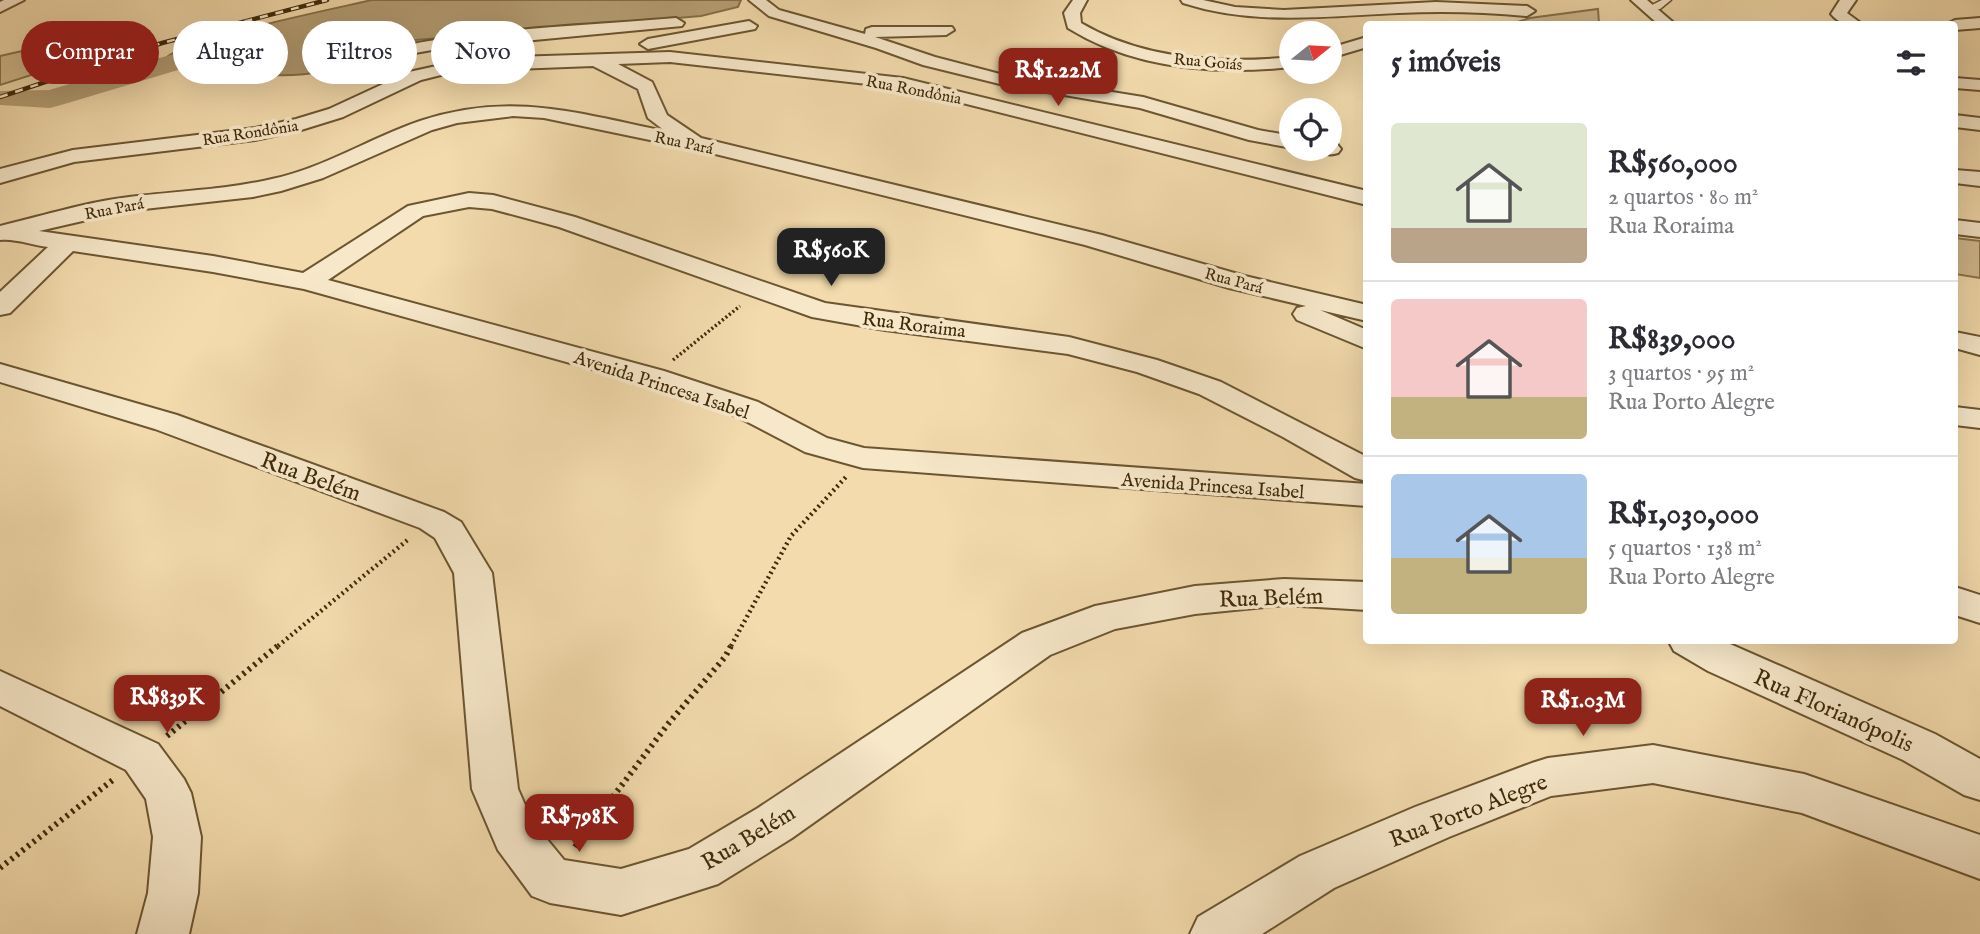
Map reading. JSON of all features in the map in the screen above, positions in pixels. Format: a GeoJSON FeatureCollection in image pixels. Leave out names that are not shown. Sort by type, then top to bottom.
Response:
{"type":"FeatureCollection","features":[{"type":"Feature","properties":{"kind":"street"},"geometry":{"type":"LineString","coordinates":[[0,7],[17,0]]}},
{"type":"Feature","properties":{"kind":"street"},"geometry":{"type":"LineString","coordinates":[[756,0],[774,13],[839,36],[966,71],[1143,103],[1256,136],[1279,140]]}},
{"type":"Feature","properties":{"kind":"street","name":"Rua Goiás"},"geometry":{"type":"LineString","coordinates":[[1080,0],[1072,13],[1074,25],[1088,36],[1107,44],[1196,62],[1244,65],[1279,63]]}},
{"type":"Feature","properties":{"kind":"street"},"geometry":{"type":"LineString","coordinates":[[1188,0],[1214,8],[1284,16],[1406,8],[1494,7],[1527,11]]}},
{"type":"Feature","properties":{"kind":"street"},"geometry":{"type":"LineString","coordinates":[[1849,0],[1842,6],[1839,14],[1850,21]]}},
{"type":"Feature","properties":{"kind":"street"},"geometry":{"type":"LineString","coordinates":[[1642,3],[1664,21]]}},
{"type":"Feature","properties":{"kind":"street"},"geometry":{"type":"LineString","coordinates":[[1958,20],[1980,23]]}},
{"type":"Feature","properties":{"kind":"street"},"geometry":{"type":"LineString","coordinates":[[417,48],[671,23],[839,36],[946,30]]}},
{"type":"Feature","properties":{"kind":"street","name":"Rua Rondônia"},"geometry":{"type":"LineString","coordinates":[[535,59],[762,28]]}},
{"type":"Feature","properties":{"kind":"street"},"geometry":{"type":"LineString","coordinates":[[839,36],[903,83]]}},
{"type":"Feature","properties":{"kind":"street"},"geometry":{"type":"LineString","coordinates":[[1342,49],[1363,43]]}},
{"type":"Feature","properties":{"kind":"street","name":"Rua Rondônia"},"geometry":{"type":"LineString","coordinates":[[535,63],[680,58],[903,83],[1363,197]]}},
{"type":"Feature","properties":{"kind":"street"},"geometry":{"type":"LineString","coordinates":[[592,61],[637,79],[646,86],[658,118],[703,145]]}},
{"type":"Feature","properties":{"kind":"street","name":"Rua Rondônia"},"geometry":{"type":"LineString","coordinates":[[0,176],[73,156],[254,134],[301,124],[336,113],[415,76],[431,72]]}},
{"type":"Feature","properties":{"kind":"street"},"geometry":{"type":"LineString","coordinates":[[1958,83],[1980,85]]}},
{"type":"Feature","properties":{"kind":"street","name":"Rua Pará"},"geometry":{"type":"LineString","coordinates":[[1,233],[126,204],[240,192],[281,184],[315,173],[425,126],[480,113],[544,112],[703,145],[1093,240],[1238,282],[1363,312]]}},
{"type":"Feature","properties":{"kind":"street"},"geometry":{"type":"LineString","coordinates":[[1958,121],[1980,124]]}},
{"type":"Feature","properties":{"kind":"street"},"geometry":{"type":"LineString","coordinates":[[1958,177],[1980,179]]}},
{"type":"Feature","properties":{"kind":"street","name":"Rua Roraima"},"geometry":{"type":"LineString","coordinates":[[307,282],[416,211],[445,202],[494,202],[566,222],[822,311],[885,323],[1069,346],[1147,366],[1210,388],[1294,429],[1363,469]]}},
{"type":"Feature","properties":{"kind":"street"},"geometry":{"type":"LineString","coordinates":[[1958,227],[1980,230]]}},
{"type":"Feature","properties":{"kind":"street","name":"Avenida Princesa Isabel"},"geometry":{"type":"LineString","coordinates":[[1,233],[213,264],[307,282],[653,377],[747,409],[816,445],[863,458],[1363,495]]}},
{"type":"Feature","properties":{"kind":"street"},"geometry":{"type":"LineString","coordinates":[[0,307],[68,242]]}},
{"type":"Feature","properties":{"kind":"street"},"geometry":{"type":"LineString","coordinates":[[1238,282],[1363,339]]}},
{"type":"Feature","properties":{"kind":"street"},"geometry":{"type":"LineString","coordinates":[[1958,341],[1980,345]]}},
{"type":"Feature","properties":{"kind":"street","name":"Rua Belém"},"geometry":{"type":"LineString","coordinates":[[0,373],[166,422],[432,520],[449,530],[473,573],[495,789],[515,835],[550,880],[621,892],[701,868],[775,823],[1036,644],[1109,616],[1195,600],[1284,592],[1363,596]]}},
{"type":"Feature","properties":{"kind":"street"},"geometry":{"type":"LineString","coordinates":[[1958,416],[1980,419]]}},
{"type":"Feature","properties":{"kind":"street"},"geometry":{"type":"LineString","coordinates":[[1958,602],[1980,609]]}},
{"type":"Feature","properties":{"kind":"street","name":"Rua Florianópolis"},"geometry":{"type":"LineString","coordinates":[[1695,644],[1722,660],[1919,747],[1980,781]]}},
{"type":"Feature","properties":{"kind":"street"},"geometry":{"type":"LineString","coordinates":[[0,687],[142,757],[168,793],[177,837],[173,893],[163,934]]}},
{"type":"Feature","properties":{"kind":"street","name":"Rua Porto Alegre"},"geometry":{"type":"LineString","coordinates":[[1216,934],[1317,872],[1432,822],[1548,777],[1653,764],[1804,794],[1980,857]]}},
{"type":"Feature","properties":{"kind":"lane"},"geometry":{"type":"LineString","coordinates":[[1642,3],[1657,8],[1667,0]]}},
{"type":"Feature","properties":{"kind":"path"},"geometry":{"type":"LineString","coordinates":[[653,377],[759,290]]}},
{"type":"Feature","properties":{"kind":"path"},"geometry":{"type":"LineString","coordinates":[[550,880],[668,724],[724,657],[791,536],[863,458]]}},
{"type":"Feature","properties":{"kind":"path"},"geometry":{"type":"LineString","coordinates":[[0,868],[142,757],[432,520]]}},
{"type":"Feature","properties":{"kind":"shaded area"},"geometry":{"type":"Polygon","coordinates":[[[372,0],[741,0],[738,7],[701,16],[535,30],[535,21],[431,21],[431,39],[417,40],[417,21],[302,21],[302,74],[288,75],[288,21],[280,21],[372,0]]]}},
{"type":"Feature","properties":{"kind":"shaded area"},"geometry":{"type":"Polygon","coordinates":[[[1598,9],[1599,21],[1520,21],[1598,9]]]}},
{"type":"Feature","properties":{"kind":"shaded area"},"geometry":{"type":"Polygon","coordinates":[[[21,51],[21,78],[0,85],[0,56],[21,51]]]}},
{"type":"Feature","properties":{"kind":"shaded area"},"geometry":{"type":"Polygon","coordinates":[[[1958,238],[1980,241],[1980,278],[1958,274],[1958,238]]]}},
{"type":"Feature","properties":{"kind":"waterway"},"geometry":{"type":"LineString","coordinates":[[8,98],[50,99],[173,62]]}},
{"type":"Feature","properties":{"kind":"railway"},"geometry":{"type":"LineString","coordinates":[[0,97],[162,43],[327,0]]}}]}
